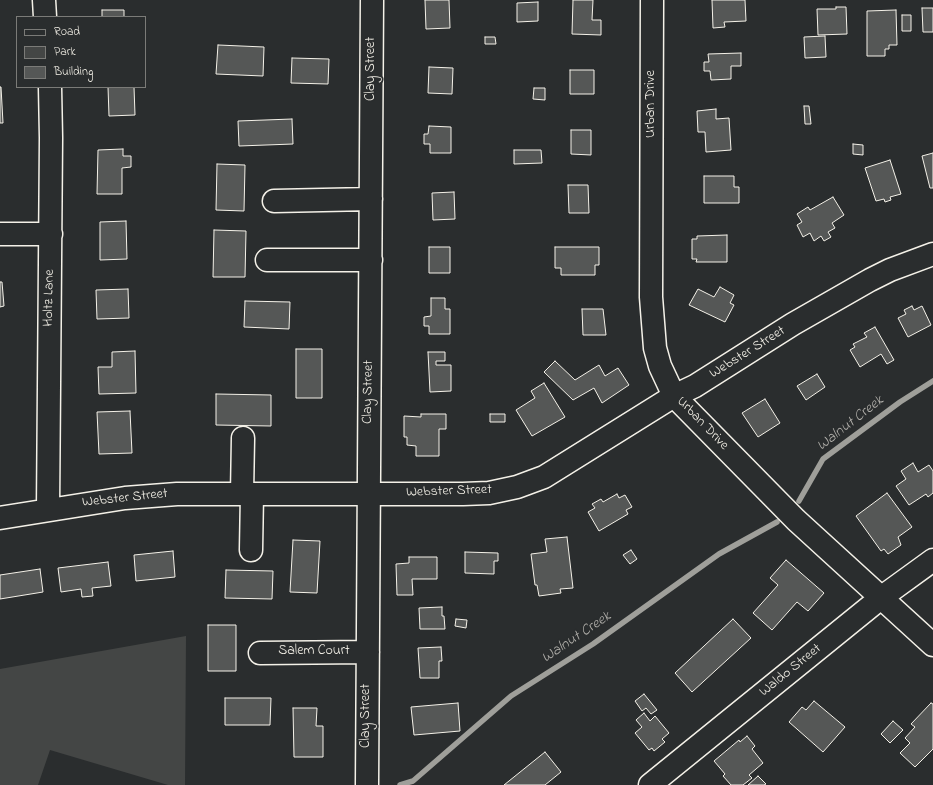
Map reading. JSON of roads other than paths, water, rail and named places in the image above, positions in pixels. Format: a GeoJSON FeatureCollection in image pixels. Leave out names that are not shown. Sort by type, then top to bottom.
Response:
{"type":"FeatureCollection","features":[{"type":"Feature","properties":{"kind":"street"},"geometry":{"type":"LineString","coordinates":[[44,0],[45,16]]}},
{"type":"Feature","properties":{"kind":"street","name":"Clay Street"},"geometry":{"type":"LineString","coordinates":[[367,785],[372,0]]}},
{"type":"Feature","properties":{"kind":"street","name":"Urban Drive"},"geometry":{"type":"LineString","coordinates":[[652,0],[651,297],[657,359],[674,396],[796,520],[933,645]]}},
{"type":"Feature","properties":{"kind":"street","name":"Holtz Lane"},"geometry":{"type":"LineString","coordinates":[[48,509],[51,234],[50,88]]}},
{"type":"Feature","properties":{"kind":"street"},"geometry":{"type":"LineString","coordinates":[[274,201],[371,199]]}},
{"type":"Feature","properties":{"kind":"street"},"geometry":{"type":"LineString","coordinates":[[0,234],[51,234]]}},
{"type":"Feature","properties":{"kind":"street","name":"Webster Street"},"geometry":{"type":"LineString","coordinates":[[0,518],[48,509],[125,498],[177,494],[489,493],[517,487],[544,477],[674,396],[695,386],[793,324],[870,280],[890,270],[933,254]]}},
{"type":"Feature","properties":{"kind":"street"},"geometry":{"type":"LineString","coordinates":[[267,260],[371,260]]}},
{"type":"Feature","properties":{"kind":"street"},"geometry":{"type":"LineString","coordinates":[[243,438],[251,550]]}},
{"type":"Feature","properties":{"kind":"street","name":"Waldo Street"},"geometry":{"type":"LineString","coordinates":[[659,782],[882,597],[933,560]]}},
{"type":"Feature","properties":{"kind":"street","name":"Salem Court"},"geometry":{"type":"LineString","coordinates":[[260,653],[368,652]]}},
{"type":"Feature","properties":{"kind":"waterway","name":"Walnut Creek"},"geometry":{"type":"LineString","coordinates":[[799,501],[823,459],[900,402],[933,381]]}},
{"type":"Feature","properties":{"kind":"waterway","name":"Walnut Creek"},"geometry":{"type":"LineString","coordinates":[[400,785],[413,781],[511,696],[593,644],[719,554],[777,522]]}}]}
